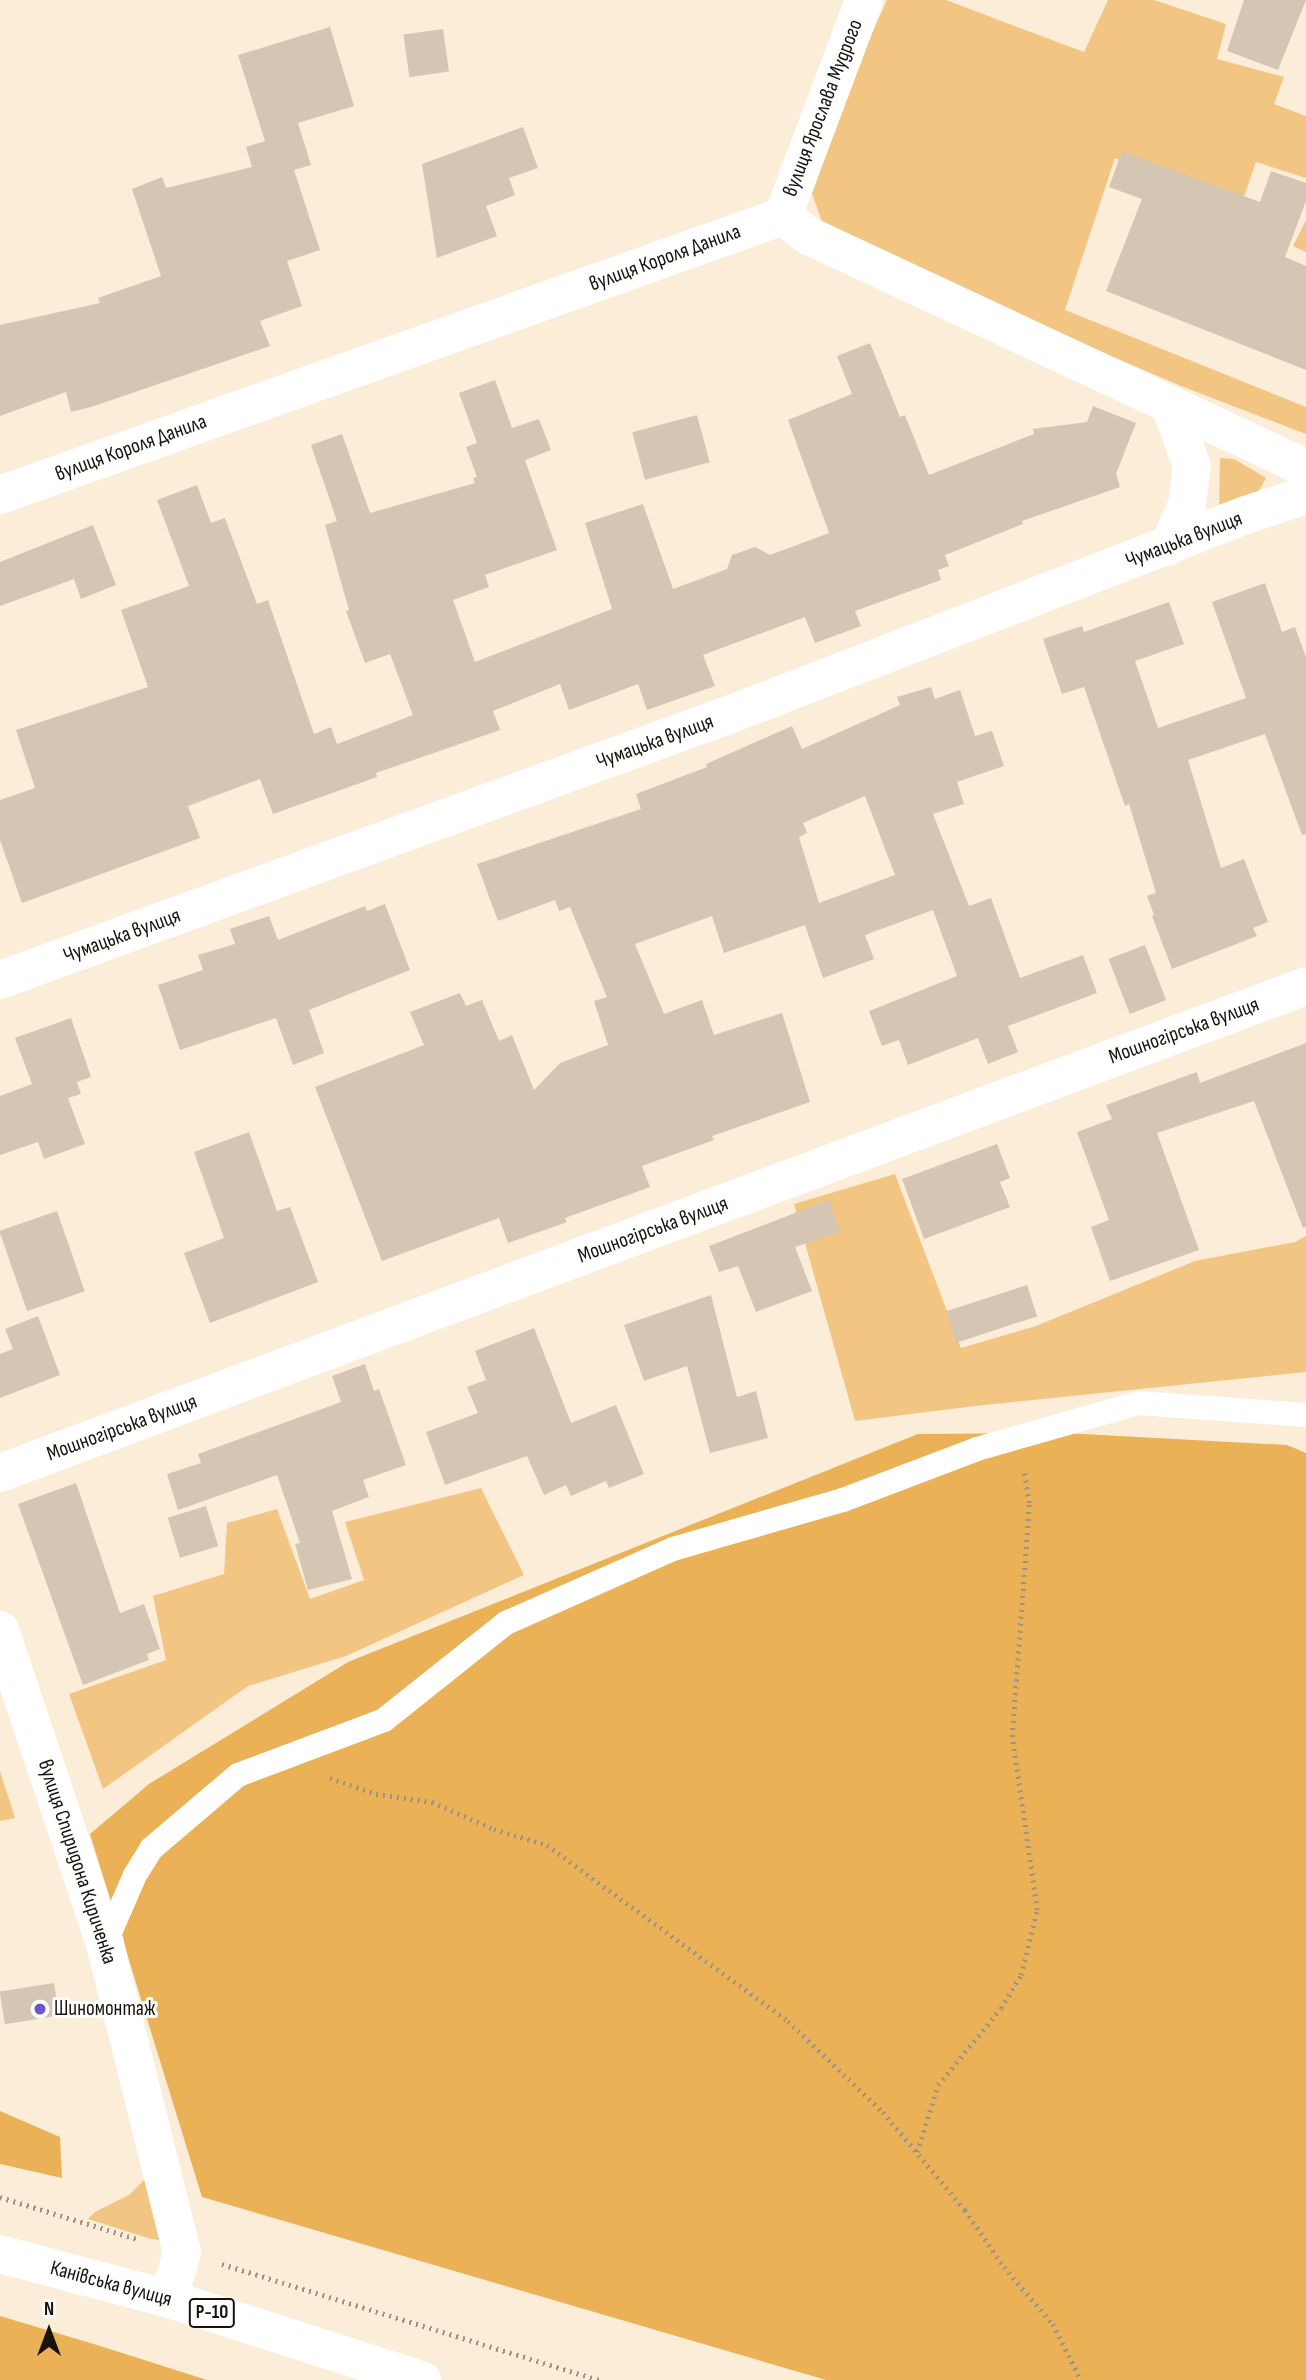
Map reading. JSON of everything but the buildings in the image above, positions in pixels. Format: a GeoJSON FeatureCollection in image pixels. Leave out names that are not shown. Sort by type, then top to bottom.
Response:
{"type":"FeatureCollection","features":[{"type":"Feature","properties":{"kind":"street","name":"вулиця Ярослава Мудрого"},"geometry":{"type":"LineString","coordinates":[[783,216],[864,0]]}},
{"type":"Feature","properties":{"kind":"street"},"geometry":{"type":"LineString","coordinates":[[783,216],[810,236],[1306,468]]}},
{"type":"Feature","properties":{"kind":"street","name":"вулиця Короля Данила"},"geometry":{"type":"LineString","coordinates":[[0,495],[783,216]]}},
{"type":"Feature","properties":{"kind":"street"},"geometry":{"type":"LineString","coordinates":[[1168,547],[1187,505],[1192,466],[1170,405]]}},
{"type":"Feature","properties":{"kind":"street","name":"Чумацька вулиця"},"geometry":{"type":"LineString","coordinates":[[0,980],[731,714],[1306,495]]}},
{"type":"Feature","properties":{"kind":"street","name":"Мошногірська вулиця"},"geometry":{"type":"LineString","coordinates":[[0,1474],[1306,986]]}},
{"type":"Feature","properties":{"kind":"street","name":"вулиця Спиридона Кириченка"},"geometry":{"type":"LineString","coordinates":[[0,1630],[105,1944],[183,2252]]}},
{"type":"Feature","properties":{"kind":"street"},"geometry":{"type":"LineString","coordinates":[[169,2300],[183,2252]]}},
{"type":"Feature","properties":{"kind":"street","name":"Канівська вулиця"},"geometry":{"type":"LineString","coordinates":[[0,2254],[169,2300],[422,2380]]}},
{"type":"Feature","properties":{"kind":"lane"},"geometry":{"type":"LineString","coordinates":[[105,1944],[135,1875],[151,1849],[238,1775],[384,1720],[506,1623],[673,1549],[843,1500],[977,1449],[1139,1403],[1306,1415]]}},
{"type":"Feature","properties":{"kind":"path"},"geometry":{"type":"LineString","coordinates":[[917,2152],[938,2085],[1001,2008],[1021,1975],[1037,1910],[1012,1737],[1029,1503],[1018,1438]]}},
{"type":"Feature","properties":{"kind":"path"},"geometry":{"type":"LineString","coordinates":[[285,1757],[376,1794],[432,1801],[494,1829],[547,1845],[788,2021],[883,2112],[917,2152],[1053,2324],[1081,2380]]}},
{"type":"Feature","properties":{"kind":"path"},"geometry":{"type":"LineString","coordinates":[[0,2197],[600,2380]]}},
{"type":"Feature","properties":{"kind":"shaded area"},"geometry":{"type":"Polygon","coordinates":[[[887,0],[946,0],[1084,52],[1108,0],[1154,0],[1226,24],[1217,59],[1284,77],[1274,104],[1306,116],[1306,178],[1256,162],[1241,205],[1115,158],[1065,310],[1306,407],[1306,434],[1181,386],[990,304],[824,228],[812,193],[847,88],[887,0]]]}},
{"type":"Feature","properties":{"kind":"shaded area"},"geometry":{"type":"Polygon","coordinates":[[[1306,220],[1306,252],[1293,246],[1306,220]]]}},
{"type":"Feature","properties":{"kind":"shaded area"},"geometry":{"type":"Polygon","coordinates":[[[1220,458],[1234,459],[1266,478],[1258,492],[1219,513],[1220,458]]]}},
{"type":"Feature","properties":{"kind":"shaded area"},"geometry":{"type":"Polygon","coordinates":[[[895,1174],[961,1348],[1036,1326],[1195,1261],[1295,1242],[1306,1236],[1306,1372],[855,1421],[794,1204],[895,1174]]]}},
{"type":"Feature","properties":{"kind":"shaded area"},"geometry":{"type":"Polygon","coordinates":[[[1064,1433],[1287,1445],[1306,1453],[1306,2380],[826,2380],[202,2197],[90,1834],[149,1784],[348,1662],[918,1434],[1064,1433]]]}},
{"type":"Feature","properties":{"kind":"shaded area"},"geometry":{"type":"Polygon","coordinates":[[[481,1488],[524,1575],[346,1656],[248,1686],[103,1789],[69,1694],[166,1660],[153,1596],[224,1574],[227,1523],[277,1509],[310,1599],[364,1580],[345,1522],[481,1488]]]}},
{"type":"Feature","properties":{"kind":"shaded area"},"geometry":{"type":"Polygon","coordinates":[[[0,1771],[15,1818],[0,1821],[0,1771]]]}},
{"type":"Feature","properties":{"kind":"shaded area"},"geometry":{"type":"Polygon","coordinates":[[[0,2111],[60,2137],[62,2178],[0,2164],[0,2111]]]}},
{"type":"Feature","properties":{"kind":"shaded area"},"geometry":{"type":"Polygon","coordinates":[[[151,2173],[166,2241],[151,2239],[88,2219],[95,2212],[129,2195],[151,2173]]]}},
{"type":"Feature","properties":{"kind":"shaded area"},"geometry":{"type":"Polygon","coordinates":[[[0,2316],[97,2345],[207,2380],[0,2380],[0,2316]]]}},
{"type":"Feature","properties":{"kind":"place","name":"Шиномонтаж"},"geometry":{"type":"Point","coordinates":[40,2009]}}]}
